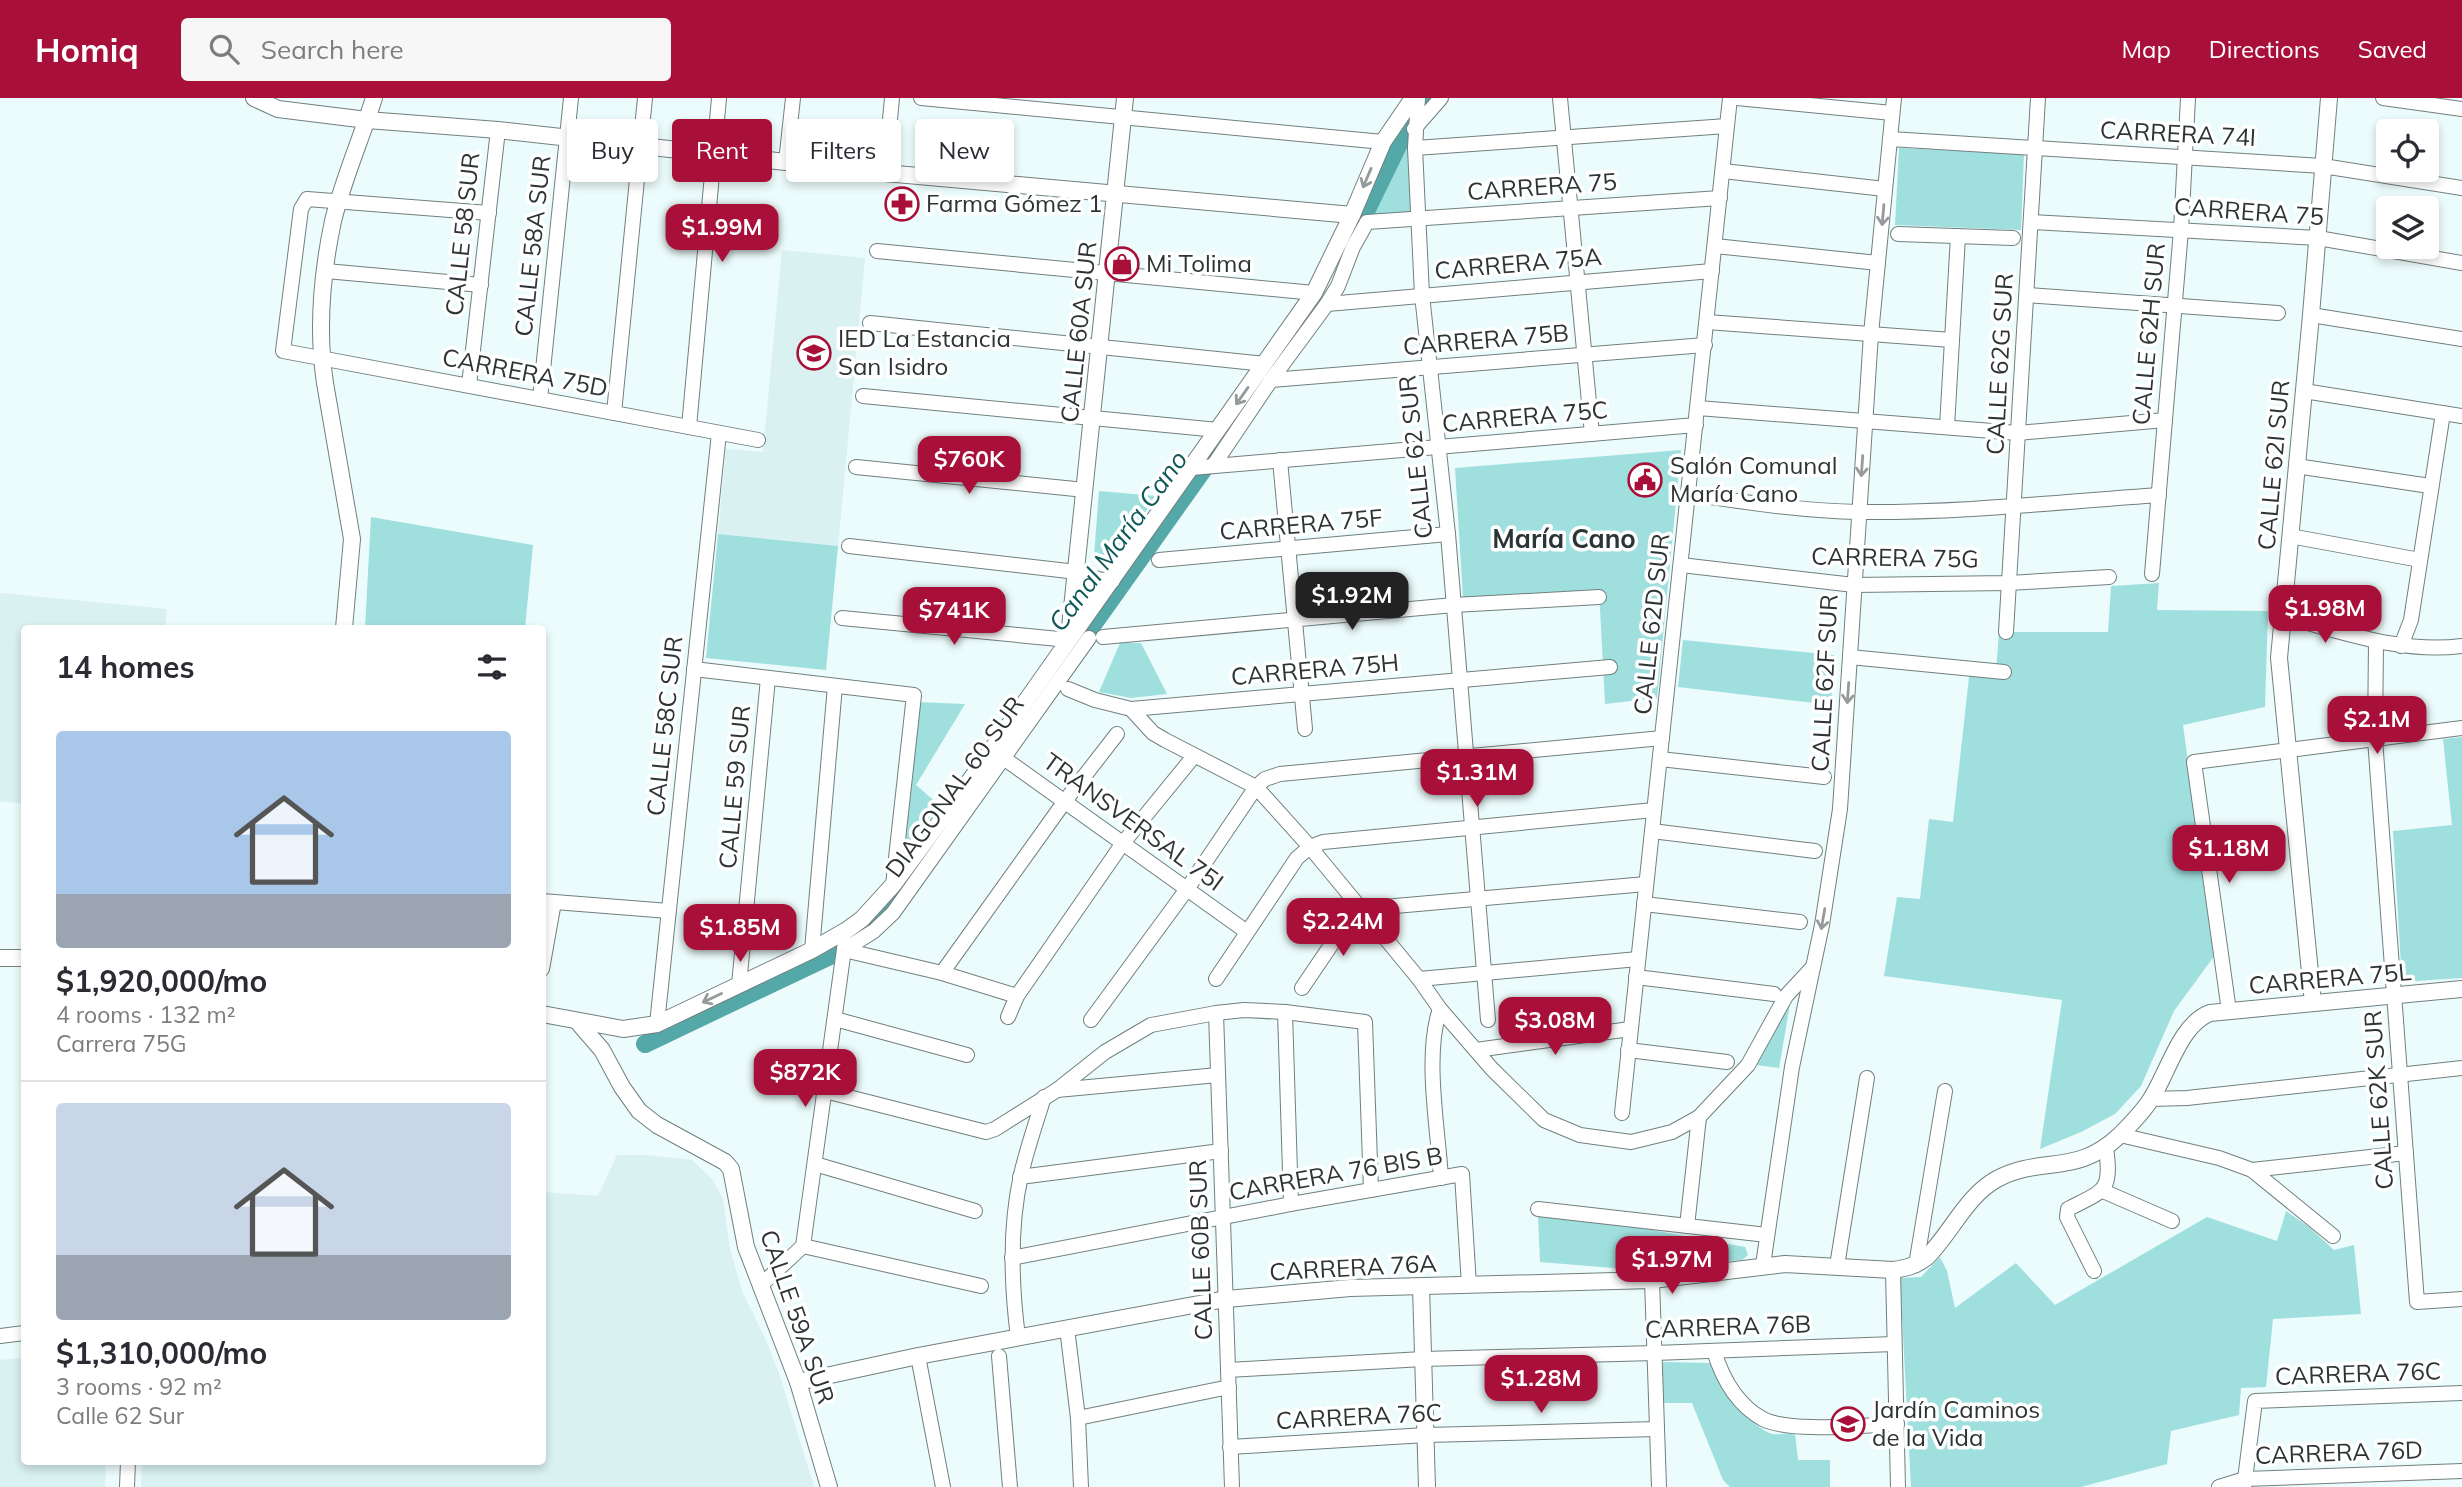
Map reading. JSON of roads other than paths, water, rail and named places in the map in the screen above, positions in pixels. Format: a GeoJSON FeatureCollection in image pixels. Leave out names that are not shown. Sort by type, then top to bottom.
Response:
{"type":"FeatureCollection","features":[{"type":"Feature","properties":{"kind":"street","name":"CARRERA 75"},"geometry":{"type":"LineString","coordinates":[[254,98],[286,110],[367,120],[567,137]]}},
{"type":"Feature","properties":{"kind":"street"},"geometry":{"type":"LineString","coordinates":[[344,625],[352,539],[321,357],[326,271],[339,202],[374,98]]}},
{"type":"Feature","properties":{"kind":"street","name":"CALLE 58A SUR"},"geometry":{"type":"LineString","coordinates":[[569,119],[571,98]]}},
{"type":"Feature","properties":{"kind":"street"},"geometry":{"type":"LineString","coordinates":[[643,119],[645,98]]}},
{"type":"Feature","properties":{"kind":"street"},"geometry":{"type":"LineString","coordinates":[[717,119],[719,98]]}},
{"type":"Feature","properties":{"kind":"street"},"geometry":{"type":"LineString","coordinates":[[791,119],[793,98]]}},
{"type":"Feature","properties":{"kind":"street"},"geometry":{"type":"LineString","coordinates":[[890,119],[892,98]]}},
{"type":"Feature","properties":{"kind":"street"},"geometry":{"type":"LineString","coordinates":[[921,98],[1383,142]]}},
{"type":"Feature","properties":{"kind":"street","name":"CALLE 60A SUR"},"geometry":{"type":"LineString","coordinates":[[1069,640],[1125,98]]}},
{"type":"Feature","properties":{"kind":"street","name":"CALLE 62 SUR"},"geometry":{"type":"LineString","coordinates":[[1415,98],[1414,129],[1422,295],[1448,534],[1488,1020]]}},
{"type":"Feature","properties":{"kind":"street","name":"DIAGONAL 60 SUR"},"geometry":{"type":"LineString","coordinates":[[1213,466],[1338,286],[1353,247],[1383,142],[1415,98]]}},
{"type":"Feature","properties":{"kind":"street"},"geometry":{"type":"LineString","coordinates":[[1414,129],[1441,98]]}},
{"type":"Feature","properties":{"kind":"street"},"geometry":{"type":"LineString","coordinates":[[1560,98],[1592,434]]}},
{"type":"Feature","properties":{"kind":"street","name":"CALLE 62D SUR"},"geometry":{"type":"LineString","coordinates":[[1622,1113],[1730,98]]}},
{"type":"Feature","properties":{"kind":"street"},"geometry":{"type":"LineString","coordinates":[[1737,98],[1893,106]]}},
{"type":"Feature","properties":{"kind":"street","name":"CALLE 62G SUR"},"geometry":{"type":"LineString","coordinates":[[2006,632],[2038,98]]}},
{"type":"Feature","properties":{"kind":"street","name":"CALLE 62H SUR"},"geometry":{"type":"LineString","coordinates":[[2152,574],[2188,98]]}},
{"type":"Feature","properties":{"kind":"street","name":"CALLE 62I SUR"},"geometry":{"type":"LineString","coordinates":[[2313,1003],[2279,658],[2329,98]]}},
{"type":"Feature","properties":{"kind":"street"},"geometry":{"type":"LineString","coordinates":[[2383,98],[2462,109]]}},
{"type":"Feature","properties":{"kind":"street","name":"CALLE 62F SUR"},"geometry":{"type":"LineString","coordinates":[[1763,1265],[1792,1067],[1822,925],[1840,808],[1871,334],[1893,106]]}},
{"type":"Feature","properties":{"kind":"street"},"geometry":{"type":"LineString","coordinates":[[1415,148],[1727,125]]}},
{"type":"Feature","properties":{"kind":"street","name":"CALLE 58 SUR"},"geometry":{"type":"LineString","coordinates":[[469,386],[498,130]]}},
{"type":"Feature","properties":{"kind":"street","name":"CALLE 58A SUR"},"geometry":{"type":"LineString","coordinates":[[540,399],[567,137]]}},
{"type":"Feature","properties":{"kind":"street","name":"CARRERA 74I"},"geometry":{"type":"LineString","coordinates":[[1890,139],[2323,166],[2462,188]]}},
{"type":"Feature","properties":{"kind":"street","name":"CARRERA 75"},"geometry":{"type":"LineString","coordinates":[[772,161],[786,162]]}},
{"type":"Feature","properties":{"kind":"street"},"geometry":{"type":"LineString","coordinates":[[1723,171],[1885,189]]}},
{"type":"Feature","properties":{"kind":"street","name":"CARRERA 75"},"geometry":{"type":"LineString","coordinates":[[901,175],[1360,218],[1418,218],[1720,198]]}},
{"type":"Feature","properties":{"kind":"street"},"geometry":{"type":"LineString","coordinates":[[614,413],[636,182]]}},
{"type":"Feature","properties":{"kind":"street"},"geometry":{"type":"LineString","coordinates":[[689,427],[712,182]]}},
{"type":"Feature","properties":{"kind":"street","name":"CARRERA 75D"},"geometry":{"type":"LineString","coordinates":[[339,202],[307,199],[303,203],[283,351],[758,440]]}},
{"type":"Feature","properties":{"kind":"street"},"geometry":{"type":"LineString","coordinates":[[339,202],[489,213]]}},
{"type":"Feature","properties":{"kind":"street","name":"DIAGONAL 60 SUR"},"geometry":{"type":"LineString","coordinates":[[844,950],[874,931],[892,912],[998,754],[1069,640],[1314,293],[1360,218]]}},
{"type":"Feature","properties":{"kind":"street","name":"CARRERA 75"},"geometry":{"type":"LineString","coordinates":[[2031,222],[2318,238],[2462,263]]}},
{"type":"Feature","properties":{"kind":"street"},"geometry":{"type":"LineString","coordinates":[[1898,234],[2012,238]]}},
{"type":"Feature","properties":{"kind":"street"},"geometry":{"type":"LineString","coordinates":[[1947,427],[1958,236]]}},
{"type":"Feature","properties":{"kind":"street"},"geometry":{"type":"LineString","coordinates":[[1715,246],[1878,263]]}},
{"type":"Feature","properties":{"kind":"street"},"geometry":{"type":"LineString","coordinates":[[877,251],[1314,293]]}},
{"type":"Feature","properties":{"kind":"street"},"geometry":{"type":"LineString","coordinates":[[326,271],[481,285]]}},
{"type":"Feature","properties":{"kind":"street","name":"CARRERA 75A"},"geometry":{"type":"LineString","coordinates":[[1327,304],[1712,271]]}},
{"type":"Feature","properties":{"kind":"street"},"geometry":{"type":"LineString","coordinates":[[2026,295],[2278,313]]}},
{"type":"Feature","properties":{"kind":"street"},"geometry":{"type":"LineString","coordinates":[[2311,315],[2462,339]]}},
{"type":"Feature","properties":{"kind":"street"},"geometry":{"type":"LineString","coordinates":[[1707,321],[1952,340]]}},
{"type":"Feature","properties":{"kind":"street"},"geometry":{"type":"LineString","coordinates":[[870,323],[1265,364]]}},
{"type":"Feature","properties":{"kind":"street","name":"CARRERA 75B"},"geometry":{"type":"LineString","coordinates":[[1271,380],[1704,345]]}},
{"type":"Feature","properties":{"kind":"street"},"geometry":{"type":"LineString","coordinates":[[2304,391],[2462,416]]}},
{"type":"Feature","properties":{"kind":"street"},"geometry":{"type":"LineString","coordinates":[[863,396],[1218,430]]}},
{"type":"Feature","properties":{"kind":"street"},"geometry":{"type":"LineString","coordinates":[[1698,408],[2018,433],[2165,420]]}},
{"type":"Feature","properties":{"kind":"street"},"geometry":{"type":"LineString","coordinates":[[2401,646],[2411,620],[2443,413]]}},
{"type":"Feature","properties":{"kind":"street","name":"CARRERA 75C"},"geometry":{"type":"LineString","coordinates":[[1191,468],[1696,425]]}},
{"type":"Feature","properties":{"kind":"street","name":"CALLE 58C SUR"},"geometry":{"type":"LineString","coordinates":[[657,1024],[719,433]]}},
{"type":"Feature","properties":{"kind":"street"},"geometry":{"type":"LineString","coordinates":[[1280,460],[1305,729]]}},
{"type":"Feature","properties":{"kind":"street"},"geometry":{"type":"LineString","coordinates":[[2296,466],[2430,486]]}},
{"type":"Feature","properties":{"kind":"street"},"geometry":{"type":"LineString","coordinates":[[856,467],[1085,490]]}},
{"type":"Feature","properties":{"kind":"street"},"geometry":{"type":"LineString","coordinates":[[1689,494],[1773,506],[1858,512],[2159,495]]}},
{"type":"Feature","properties":{"kind":"street","name":"CARRERA 75F"},"geometry":{"type":"LineString","coordinates":[[1159,560],[1448,534]]}},
{"type":"Feature","properties":{"kind":"street"},"geometry":{"type":"LineString","coordinates":[[2290,536],[2420,560]]}},
{"type":"Feature","properties":{"kind":"street"},"geometry":{"type":"LineString","coordinates":[[849,546],[1077,572],[1100,581],[1112,580]]}},
{"type":"Feature","properties":{"kind":"street","name":"CARRERA 75G"},"geometry":{"type":"LineString","coordinates":[[1681,565],[1854,585],[2009,583],[2109,577]]}},
{"type":"Feature","properties":{"kind":"street"},"geometry":{"type":"LineString","coordinates":[[1295,620],[1454,605],[1599,597]]}},
{"type":"Feature","properties":{"kind":"street"},"geometry":{"type":"LineString","coordinates":[[2282,616],[2376,642],[2401,646],[2462,646]]}},
{"type":"Feature","properties":{"kind":"street"},"geometry":{"type":"LineString","coordinates":[[842,618],[1069,640]]}},
{"type":"Feature","properties":{"kind":"street","name":"DIAGONAL 60 SUR"},"geometry":{"type":"LineString","coordinates":[[546,1015],[623,1029],[657,1024],[812,950],[847,930],[862,919],[893,886],[998,754],[1096,638],[1295,620]]}},
{"type":"Feature","properties":{"kind":"street","name":"CALLE 62K SUR"},"geometry":{"type":"LineString","coordinates":[[2376,642],[2375,739],[2417,1302],[2462,1299]]}},
{"type":"Feature","properties":{"kind":"street"},"geometry":{"type":"LineString","coordinates":[[1850,657],[2004,672]]}},
{"type":"Feature","properties":{"kind":"street","name":"CARRERA 75H"},"geometry":{"type":"LineString","coordinates":[[1068,689],[1095,700],[1131,709],[1610,667]]}},
{"type":"Feature","properties":{"kind":"street"},"geometry":{"type":"LineString","coordinates":[[694,669],[914,695],[893,886]]}},
{"type":"Feature","properties":{"kind":"street","name":"CALLE 59 SUR"},"geometry":{"type":"LineString","coordinates":[[739,985],[768,678]]}},
{"type":"Feature","properties":{"kind":"street"},"geometry":{"type":"LineString","coordinates":[[812,950],[835,686]]}},
{"type":"Feature","properties":{"kind":"street"},"geometry":{"type":"LineString","coordinates":[[1131,709],[1153,733],[1256,787],[1310,847],[1419,979],[1440,1009],[1492,1069],[1545,1120],[1580,1135],[1631,1142],[1672,1132],[1699,1117],[1748,1065],[1786,996],[1813,968]]}},
{"type":"Feature","properties":{"kind":"street"},"geometry":{"type":"LineString","coordinates":[[2229,1012],[2194,762],[2462,728]]}},
{"type":"Feature","properties":{"kind":"street"},"geometry":{"type":"LineString","coordinates":[[942,973],[1117,734]]}},
{"type":"Feature","properties":{"kind":"street"},"geometry":{"type":"LineString","coordinates":[[1091,1020],[1187,889],[1256,787],[1265,779],[1280,774],[1662,738]]}},
{"type":"Feature","properties":{"kind":"street","name":"TRANSVERSAL 75I"},"geometry":{"type":"LineString","coordinates":[[998,754],[1247,932]]}},
{"type":"Feature","properties":{"kind":"street"},"geometry":{"type":"LineString","coordinates":[[1008,1017],[1017,996],[1123,844],[1194,756]]}},
{"type":"Feature","properties":{"kind":"street"},"geometry":{"type":"LineString","coordinates":[[1660,759],[1824,777]]}},
{"type":"Feature","properties":{"kind":"street"},"geometry":{"type":"LineString","coordinates":[[1216,979],[1297,858],[1310,847],[1323,842],[1654,810]]}},
{"type":"Feature","properties":{"kind":"street"},"geometry":{"type":"LineString","coordinates":[[1652,831],[1815,851]]}},
{"type":"Feature","properties":{"kind":"street"},"geometry":{"type":"LineString","coordinates":[[1303,988],[1346,923],[1361,909],[1646,884]]}},
{"type":"Feature","properties":{"kind":"street"},"geometry":{"type":"LineString","coordinates":[[546,924],[548,901],[669,911]]}},
{"type":"Feature","properties":{"kind":"street"},"geometry":{"type":"LineString","coordinates":[[1644,904],[1800,922]]}},
{"type":"Feature","properties":{"kind":"street"},"geometry":{"type":"LineString","coordinates":[[760,1286],[803,1246],[847,930]]}},
{"type":"Feature","properties":{"kind":"street"},"geometry":{"type":"LineString","coordinates":[[844,950],[942,973],[1017,996]]}},
{"type":"Feature","properties":{"kind":"street"},"geometry":{"type":"LineString","coordinates":[[0,958],[21,958]]}},
{"type":"Feature","properties":{"kind":"street"},"geometry":{"type":"LineString","coordinates":[[1419,979],[1638,959]]}},
{"type":"Feature","properties":{"kind":"street"},"geometry":{"type":"LineString","coordinates":[[1636,977],[1773,994]]}},
{"type":"Feature","properties":{"kind":"street","name":"CARRERA 75L"},"geometry":{"type":"LineString","coordinates":[[2151,1099],[2189,1027],[2202,1016],[2462,989]]}},
{"type":"Feature","properties":{"kind":"street"},"geometry":{"type":"LineString","coordinates":[[1440,1009],[1434,1027],[1432,1050],[1441,1178]]}},
{"type":"Feature","properties":{"kind":"street"},"geometry":{"type":"LineString","coordinates":[[825,1091],[985,1132],[995,1129],[1105,1052],[1152,1025],[1244,1010],[1365,1022],[1371,1190]]}},
{"type":"Feature","properties":{"kind":"street"},"geometry":{"type":"LineString","coordinates":[[1285,1012],[1291,1204]]}},
{"type":"Feature","properties":{"kind":"street","name":"CALLE 60B SUR"},"geometry":{"type":"LineString","coordinates":[[1216,1013],[1232,1487]]}},
{"type":"Feature","properties":{"kind":"street"},"geometry":{"type":"LineString","coordinates":[[835,1018],[967,1055]]}},
{"type":"Feature","properties":{"kind":"street","name":"CALLE 59A SUR"},"geometry":{"type":"LineString","coordinates":[[578,1021],[603,1050],[622,1087],[639,1111],[657,1125],[725,1162],[731,1169],[746,1247],[798,1382],[829,1487]]}},
{"type":"Feature","properties":{"kind":"street"},"geometry":{"type":"LineString","coordinates":[[1476,1050],[1630,1029]]}},
{"type":"Feature","properties":{"kind":"street"},"geometry":{"type":"LineString","coordinates":[[1628,1050],[1727,1062]]}},
{"type":"Feature","properties":{"kind":"street"},"geometry":{"type":"LineString","coordinates":[[1916,1265],[1936,1248],[1983,1189],[1996,1179],[2026,1168],[2074,1163],[2092,1156],[2120,1135],[2151,1099],[2187,1098],[2462,1068]]}},
{"type":"Feature","properties":{"kind":"street"},"geometry":{"type":"LineString","coordinates":[[1050,1093],[1218,1075]]}},
{"type":"Feature","properties":{"kind":"street"},"geometry":{"type":"LineString","coordinates":[[1838,1266],[1867,1078]]}},
{"type":"Feature","properties":{"kind":"street"},"geometry":{"type":"LineString","coordinates":[[1916,1265],[1945,1091]]}},
{"type":"Feature","properties":{"kind":"street"},"geometry":{"type":"LineString","coordinates":[[1018,1337],[1012,1293],[1014,1222],[1020,1177],[1050,1093]]}},
{"type":"Feature","properties":{"kind":"street"},"geometry":{"type":"LineString","coordinates":[[1687,1226],[1699,1117]]}},
{"type":"Feature","properties":{"kind":"street"},"geometry":{"type":"LineString","coordinates":[[2120,1135],[2218,1158],[2252,1170],[2333,1236]]}},
{"type":"Feature","properties":{"kind":"street"},"geometry":{"type":"LineString","coordinates":[[2094,1271],[2068,1224],[2068,1209],[2102,1191],[2108,1179],[2106,1146]]}},
{"type":"Feature","properties":{"kind":"street"},"geometry":{"type":"LineString","coordinates":[[1020,1177],[1221,1152]]}},
{"type":"Feature","properties":{"kind":"street"},"geometry":{"type":"LineString","coordinates":[[2252,1170],[2406,1153]]}},
{"type":"Feature","properties":{"kind":"street"},"geometry":{"type":"LineString","coordinates":[[815,1164],[975,1211]]}},
{"type":"Feature","properties":{"kind":"street","name":"CARRERA 76 BIS B"},"geometry":{"type":"LineString","coordinates":[[1012,1258],[1462,1174],[1469,1286]]}},
{"type":"Feature","properties":{"kind":"street"},"geometry":{"type":"LineString","coordinates":[[2102,1191],[2172,1221]]}},
{"type":"Feature","properties":{"kind":"street"},"geometry":{"type":"LineString","coordinates":[[1538,1209],[1767,1235]]}},
{"type":"Feature","properties":{"kind":"street"},"geometry":{"type":"LineString","coordinates":[[803,1246],[981,1286]]}},
{"type":"Feature","properties":{"kind":"street","name":"CARRERA 76A"},"geometry":{"type":"LineString","coordinates":[[798,1382],[918,1356],[1226,1299],[1310,1290],[1652,1280],[1763,1265],[1893,1269],[1916,1265]]}},
{"type":"Feature","properties":{"kind":"street"},"geometry":{"type":"LineString","coordinates":[[1893,1269],[1898,1487]]}},
{"type":"Feature","properties":{"kind":"street"},"geometry":{"type":"LineString","coordinates":[[1652,1280],[1659,1487]]}},
{"type":"Feature","properties":{"kind":"street"},"geometry":{"type":"LineString","coordinates":[[1421,1287],[1427,1487]]}},
{"type":"Feature","properties":{"kind":"street"},"geometry":{"type":"LineString","coordinates":[[1067,1328],[1078,1418],[1081,1487]]}},
{"type":"Feature","properties":{"kind":"street"},"geometry":{"type":"LineString","coordinates":[[0,1336],[21,1333]]}},
{"type":"Feature","properties":{"kind":"street","name":"CARRERA 76B"},"geometry":{"type":"LineString","coordinates":[[1228,1370],[1423,1359],[1895,1343]]}},
{"type":"Feature","properties":{"kind":"street"},"geometry":{"type":"LineString","coordinates":[[1714,1351],[1727,1385],[1762,1419],[1800,1426],[1896,1424]]}},
{"type":"Feature","properties":{"kind":"street"},"geometry":{"type":"LineString","coordinates":[[918,1356],[943,1487]]}},
{"type":"Feature","properties":{"kind":"street"},"geometry":{"type":"LineString","coordinates":[[999,1356],[1010,1487]]}},
{"type":"Feature","properties":{"kind":"street"},"geometry":{"type":"LineString","coordinates":[[1078,1418],[1229,1387]]}},
{"type":"Feature","properties":{"kind":"street","name":"CARRERA 76C"},"geometry":{"type":"LineString","coordinates":[[2244,1483],[2255,1401],[2462,1393]]}},
{"type":"Feature","properties":{"kind":"street","name":"CARRERA 76C"},"geometry":{"type":"LineString","coordinates":[[1230,1447],[1426,1435],[1657,1429]]}},
{"type":"Feature","properties":{"kind":"street"},"geometry":{"type":"LineString","coordinates":[[127,1487],[128,1465]]}},
{"type":"Feature","properties":{"kind":"street","name":"CARRERA 76D"},"geometry":{"type":"LineString","coordinates":[[2219,1487],[2244,1483],[2462,1471]]}},
{"type":"Feature","properties":{"kind":"waterway","name":"Canal María Cano"},"geometry":{"type":"LineString","coordinates":[[1354,236],[1407,127],[1430,98]]}},
{"type":"Feature","properties":{"kind":"waterway","name":"Canal María Cano"},"geometry":{"type":"LineString","coordinates":[[1075,650],[1213,456]]}},
{"type":"Feature","properties":{"kind":"waterway","name":"Canal María Cano"},"geometry":{"type":"LineString","coordinates":[[645,1044],[834,954],[889,907],[901,891]]}},
{"type":"Feature","properties":{"kind":"place","name":"Farma Gómez 1"},"geometry":{"type":"Point","coordinates":[902,204]}},
{"type":"Feature","properties":{"kind":"place","name":"Mi Tolima"},"geometry":{"type":"Point","coordinates":[1122,264]}},
{"type":"Feature","properties":{"kind":"place","name":"IED La Estancia San Isidro"},"geometry":{"type":"Point","coordinates":[814,353]}},
{"type":"Feature","properties":{"kind":"place","name":"Salón Comunal María Cano"},"geometry":{"type":"Point","coordinates":[1645,480]}},
{"type":"Feature","properties":{"kind":"place","name":"Jardín Caminos de la Vida"},"geometry":{"type":"Point","coordinates":[1848,1424]}},
{"type":"Feature","properties":{"kind":"district","name":"María Cano"},"geometry":{"type":"Point","coordinates":[1564,539]}}]}
